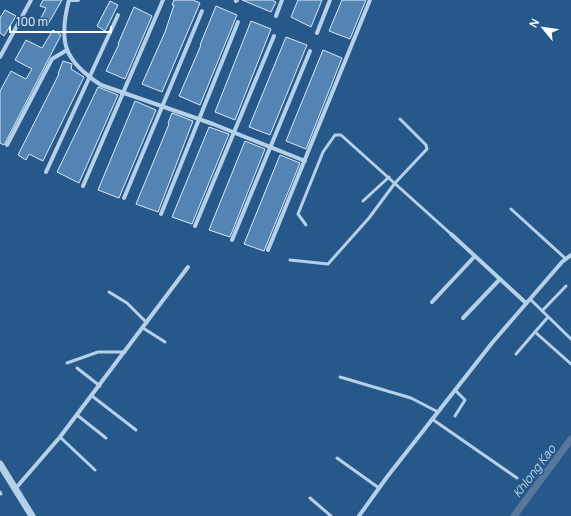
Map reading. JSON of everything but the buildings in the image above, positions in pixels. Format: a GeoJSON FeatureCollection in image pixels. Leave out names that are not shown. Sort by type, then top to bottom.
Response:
{"type":"FeatureCollection","features":[{"type":"Feature","properties":{"kind":"street"},"geometry":{"type":"LineString","coordinates":[[0,57],[31,0]]}},
{"type":"Feature","properties":{"kind":"street"},"geometry":{"type":"LineString","coordinates":[[78,0],[69,0],[63,32],[67,50],[79,69],[89,77],[101,85],[234,132],[304,161]]}},
{"type":"Feature","properties":{"kind":"street"},"geometry":{"type":"LineString","coordinates":[[83,186],[162,0]]}},
{"type":"Feature","properties":{"kind":"street"},"geometry":{"type":"LineString","coordinates":[[276,16],[282,0]]}},
{"type":"Feature","properties":{"kind":"street"},"geometry":{"type":"LineString","coordinates":[[317,33],[330,0]]}},
{"type":"Feature","properties":{"kind":"street"},"geometry":{"type":"LineString","coordinates":[[268,250],[370,0]]}},
{"type":"Feature","properties":{"kind":"street"},"geometry":{"type":"LineString","coordinates":[[124,198],[202,11]]}},
{"type":"Feature","properties":{"kind":"street"},"geometry":{"type":"LineString","coordinates":[[46,172],[118,15]]}},
{"type":"Feature","properties":{"kind":"street"},"geometry":{"type":"LineString","coordinates":[[161,214],[238,22]]}},
{"type":"Feature","properties":{"kind":"street"},"geometry":{"type":"LineString","coordinates":[[195,226],[274,36]]}},
{"type":"Feature","properties":{"kind":"street"},"geometry":{"type":"LineString","coordinates":[[8,145],[52,59],[67,50]]}},
{"type":"Feature","properties":{"kind":"street"},"geometry":{"type":"LineString","coordinates":[[232,240],[310,51]]}},
{"type":"Feature","properties":{"kind":"street"},"geometry":{"type":"LineString","coordinates":[[451,234],[500,279],[528,301]]}},
{"type":"Feature","properties":{"kind":"street"},"geometry":{"type":"LineString","coordinates":[[358,516],[492,342],[571,255]]}},
{"type":"Feature","properties":{"kind":"street"},"geometry":{"type":"LineString","coordinates":[[432,302],[475,256]]}},
{"type":"Feature","properties":{"kind":"street"},"geometry":{"type":"LineString","coordinates":[[15,489],[60,437],[100,386],[188,267]]}},
{"type":"Feature","properties":{"kind":"street"},"geometry":{"type":"LineString","coordinates":[[463,318],[500,279]]}},
{"type":"Feature","properties":{"kind":"street"},"geometry":{"type":"LineString","coordinates":[[0,464],[32,516]]}},
{"type":"Feature","properties":{"kind":"lane"},"geometry":{"type":"LineString","coordinates":[[290,260],[328,264],[369,218],[395,183],[426,149],[426,145],[400,119]]}},
{"type":"Feature","properties":{"kind":"lane"},"geometry":{"type":"LineString","coordinates":[[306,226],[298,214],[323,152],[335,135],[341,135],[451,234]]}},
{"type":"Feature","properties":{"kind":"lane"},"geometry":{"type":"LineString","coordinates":[[363,201],[388,177]]}},
{"type":"Feature","properties":{"kind":"lane"},"geometry":{"type":"LineString","coordinates":[[511,209],[566,259]]}},
{"type":"Feature","properties":{"kind":"lane"},"geometry":{"type":"LineString","coordinates":[[542,311],[566,286]]}},
{"type":"Feature","properties":{"kind":"lane"},"geometry":{"type":"LineString","coordinates":[[110,292],[132,307],[147,323]]}},
{"type":"Feature","properties":{"kind":"lane"},"geometry":{"type":"LineString","coordinates":[[528,301],[542,311],[571,339]]}},
{"type":"Feature","properties":{"kind":"lane"},"geometry":{"type":"LineString","coordinates":[[516,354],[548,317]]}},
{"type":"Feature","properties":{"kind":"lane"},"geometry":{"type":"LineString","coordinates":[[143,328],[165,342]]}},
{"type":"Feature","properties":{"kind":"lane"},"geometry":{"type":"LineString","coordinates":[[535,332],[571,364]]}},
{"type":"Feature","properties":{"kind":"lane"},"geometry":{"type":"LineString","coordinates":[[67,363],[98,352],[125,352]]}},
{"type":"Feature","properties":{"kind":"lane"},"geometry":{"type":"LineString","coordinates":[[77,368],[100,386]]}},
{"type":"Feature","properties":{"kind":"lane"},"geometry":{"type":"LineString","coordinates":[[340,377],[411,398],[438,412]]}},
{"type":"Feature","properties":{"kind":"lane"},"geometry":{"type":"LineString","coordinates":[[455,390],[465,400],[455,416]]}},
{"type":"Feature","properties":{"kind":"lane"},"geometry":{"type":"LineString","coordinates":[[92,396],[136,430]]}},
{"type":"Feature","properties":{"kind":"lane"},"geometry":{"type":"LineString","coordinates":[[77,415],[106,438]]}},
{"type":"Feature","properties":{"kind":"lane"},"geometry":{"type":"LineString","coordinates":[[432,418],[517,478]]}},
{"type":"Feature","properties":{"kind":"lane"},"geometry":{"type":"LineString","coordinates":[[60,437],[95,470]]}},
{"type":"Feature","properties":{"kind":"lane"},"geometry":{"type":"LineString","coordinates":[[337,458],[379,488]]}},
{"type":"Feature","properties":{"kind":"lane"},"geometry":{"type":"LineString","coordinates":[[310,498],[331,516]]}},
{"type":"Feature","properties":{"kind":"waterway","name":"Khlong Kao"},"geometry":{"type":"LineString","coordinates":[[514,516],[571,439]]}}]}
